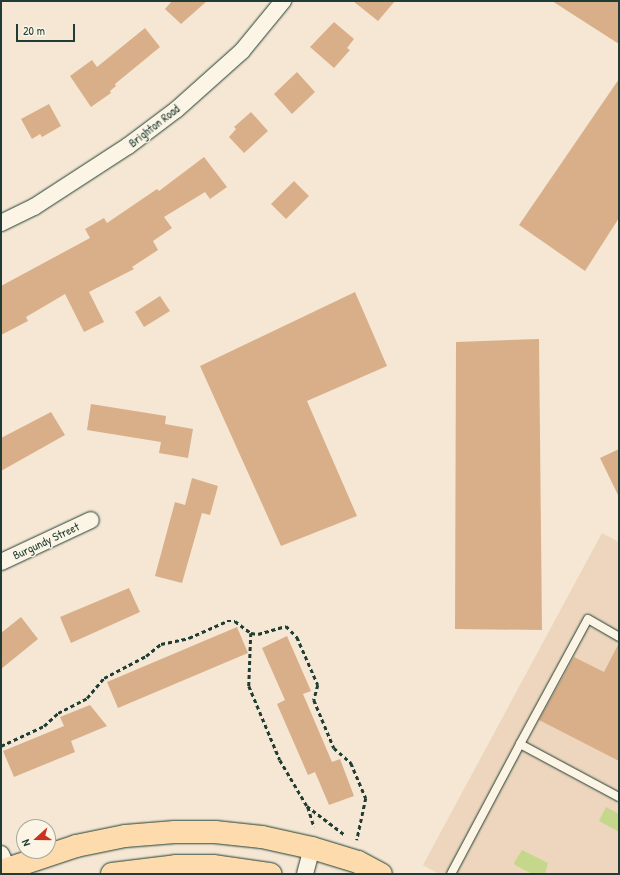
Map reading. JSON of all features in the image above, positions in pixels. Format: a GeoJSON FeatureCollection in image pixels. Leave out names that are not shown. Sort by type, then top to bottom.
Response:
{"type":"FeatureCollection","features":[{"type":"Feature","properties":{"kind":"main road"},"geometry":{"type":"LineString","coordinates":[[5,867],[76,846],[125,836],[175,832],[215,832],[314,841],[381,874]]}},
{"type":"Feature","properties":{"kind":"main road"},"geometry":{"type":"LineString","coordinates":[[112,874],[176,866],[213,866],[270,874]]}},
{"type":"Feature","properties":{"kind":"street","name":"Brighton Road"},"geometry":{"type":"LineString","coordinates":[[1,223],[34,207],[122,150],[176,110],[242,51],[283,1]]}},
{"type":"Feature","properties":{"kind":"street","name":"Burgundy Street"},"geometry":{"type":"LineString","coordinates":[[1,562],[91,520]]}},
{"type":"Feature","properties":{"kind":"street"},"geometry":{"type":"LineString","coordinates":[[305,874],[314,841]]}},
{"type":"Feature","properties":{"kind":"lane"},"geometry":{"type":"LineString","coordinates":[[451,874],[588,619],[619,637]]}},
{"type":"Feature","properties":{"kind":"lane"},"geometry":{"type":"LineString","coordinates":[[520,744],[619,798]]}},
{"type":"Feature","properties":{"kind":"path"},"geometry":{"type":"LineString","coordinates":[[1,746],[44,726],[58,713],[87,698],[104,678],[146,656],[162,644],[189,638],[227,621],[235,621],[251,633],[258,634],[286,626],[297,638],[318,685],[314,700],[334,748],[351,763],[366,798],[356,845],[307,806]]}},
{"type":"Feature","properties":{"kind":"path"},"geometry":{"type":"LineString","coordinates":[[251,633],[249,686],[280,760],[307,806],[314,841]]}},
{"type":"Feature","properties":{"kind":"shaded area"},"geometry":{"type":"Polygon","coordinates":[[[602,533],[619,542],[619,874],[439,874],[423,865],[602,533]]]}},
{"type":"Feature","properties":{"kind":"green space"},"geometry":{"type":"Polygon","coordinates":[[[606,807],[619,814],[619,832],[599,821],[606,807]]]}},
{"type":"Feature","properties":{"kind":"green space"},"geometry":{"type":"Polygon","coordinates":[[[522,850],[548,863],[545,874],[532,874],[515,865],[514,863],[522,850]]]}},
{"type":"Feature","properties":{"kind":"building"},"geometry":{"type":"Polygon","coordinates":[[[172,1],[207,1],[181,24],[165,9],[172,1]]]}},
{"type":"Feature","properties":{"kind":"building"},"geometry":{"type":"Polygon","coordinates":[[[353,1],[395,1],[378,21],[353,1]]]}},
{"type":"Feature","properties":{"kind":"building"},"geometry":{"type":"Polygon","coordinates":[[[552,1],[619,1],[619,44],[552,1]]]}},
{"type":"Feature","properties":{"kind":"building"},"geometry":{"type":"Polygon","coordinates":[[[334,22],[354,39],[347,48],[350,50],[334,68],[310,47],[334,22]]]}},
{"type":"Feature","properties":{"kind":"building"},"geometry":{"type":"Polygon","coordinates":[[[145,28],[160,47],[115,84],[116,86],[110,91],[111,93],[91,107],[70,76],[92,60],[97,67],[145,28]]]}},
{"type":"Feature","properties":{"kind":"building"},"geometry":{"type":"Polygon","coordinates":[[[297,72],[315,92],[292,114],[274,94],[297,72]]]}},
{"type":"Feature","properties":{"kind":"building"},"geometry":{"type":"Polygon","coordinates":[[[619,79],[619,218],[585,271],[519,225],[619,79]]]}},
{"type":"Feature","properties":{"kind":"building"},"geometry":{"type":"Polygon","coordinates":[[[49,104],[61,126],[42,137],[40,134],[32,139],[21,119],[49,104]]]}},
{"type":"Feature","properties":{"kind":"building"},"geometry":{"type":"Polygon","coordinates":[[[251,112],[268,131],[244,153],[229,137],[236,129],[234,127],[251,112]]]}},
{"type":"Feature","properties":{"kind":"building"},"geometry":{"type":"Polygon","coordinates":[[[204,157],[227,187],[210,199],[205,192],[164,217],[172,228],[153,241],[158,250],[132,267],[134,269],[89,292],[104,322],[84,332],[65,294],[26,317],[28,321],[1,335],[1,286],[90,238],[85,229],[104,218],[107,223],[157,189],[159,191],[204,157]]]}},
{"type":"Feature","properties":{"kind":"building"},"geometry":{"type":"Polygon","coordinates":[[[294,181],[309,196],[286,219],[271,204],[294,181]]]}},
{"type":"Feature","properties":{"kind":"building"},"geometry":{"type":"Polygon","coordinates":[[[355,292],[387,366],[307,401],[357,516],[281,546],[200,366],[355,292]]]}},
{"type":"Feature","properties":{"kind":"building"},"geometry":{"type":"Polygon","coordinates":[[[160,296],[170,311],[144,327],[135,312],[160,296]]]}},
{"type":"Feature","properties":{"kind":"building"},"geometry":{"type":"Polygon","coordinates":[[[539,339],[542,630],[455,629],[456,342],[539,339]]]}},
{"type":"Feature","properties":{"kind":"building"},"geometry":{"type":"Polygon","coordinates":[[[91,404],[166,416],[165,424],[193,429],[188,458],[159,453],[161,442],[87,430],[91,404]]]}},
{"type":"Feature","properties":{"kind":"building"},"geometry":{"type":"Polygon","coordinates":[[[51,412],[65,435],[1,471],[1,438],[51,412]]]}},
{"type":"Feature","properties":{"kind":"building"},"geometry":{"type":"Polygon","coordinates":[[[619,449],[619,497],[600,458],[619,449]]]}},
{"type":"Feature","properties":{"kind":"building"},"geometry":{"type":"Polygon","coordinates":[[[192,478],[218,486],[210,515],[202,513],[182,583],[155,576],[175,502],[185,505],[192,478]]]}},
{"type":"Feature","properties":{"kind":"building"},"geometry":{"type":"Polygon","coordinates":[[[129,588],[140,612],[71,643],[60,617],[129,588]]]}},
{"type":"Feature","properties":{"kind":"building"},"geometry":{"type":"Polygon","coordinates":[[[21,617],[38,639],[1,669],[1,633],[21,617]]]}},
{"type":"Feature","properties":{"kind":"building"},"geometry":{"type":"Polygon","coordinates":[[[237,627],[248,653],[118,708],[107,682],[237,627]]]}},
{"type":"Feature","properties":{"kind":"building"},"geometry":{"type":"Polygon","coordinates":[[[287,636],[311,691],[303,694],[332,762],[340,759],[354,796],[329,805],[315,772],[308,775],[277,704],[285,700],[262,648],[287,636]]]}},
{"type":"Feature","properties":{"kind":"building"},"geometry":{"type":"Polygon","coordinates":[[[619,643],[619,761],[539,720],[574,657],[604,672],[619,643]]]}},
{"type":"Feature","properties":{"kind":"building"},"geometry":{"type":"Polygon","coordinates":[[[90,705],[107,726],[71,741],[75,752],[14,777],[3,751],[64,726],[60,717],[90,705]]]}}]}
